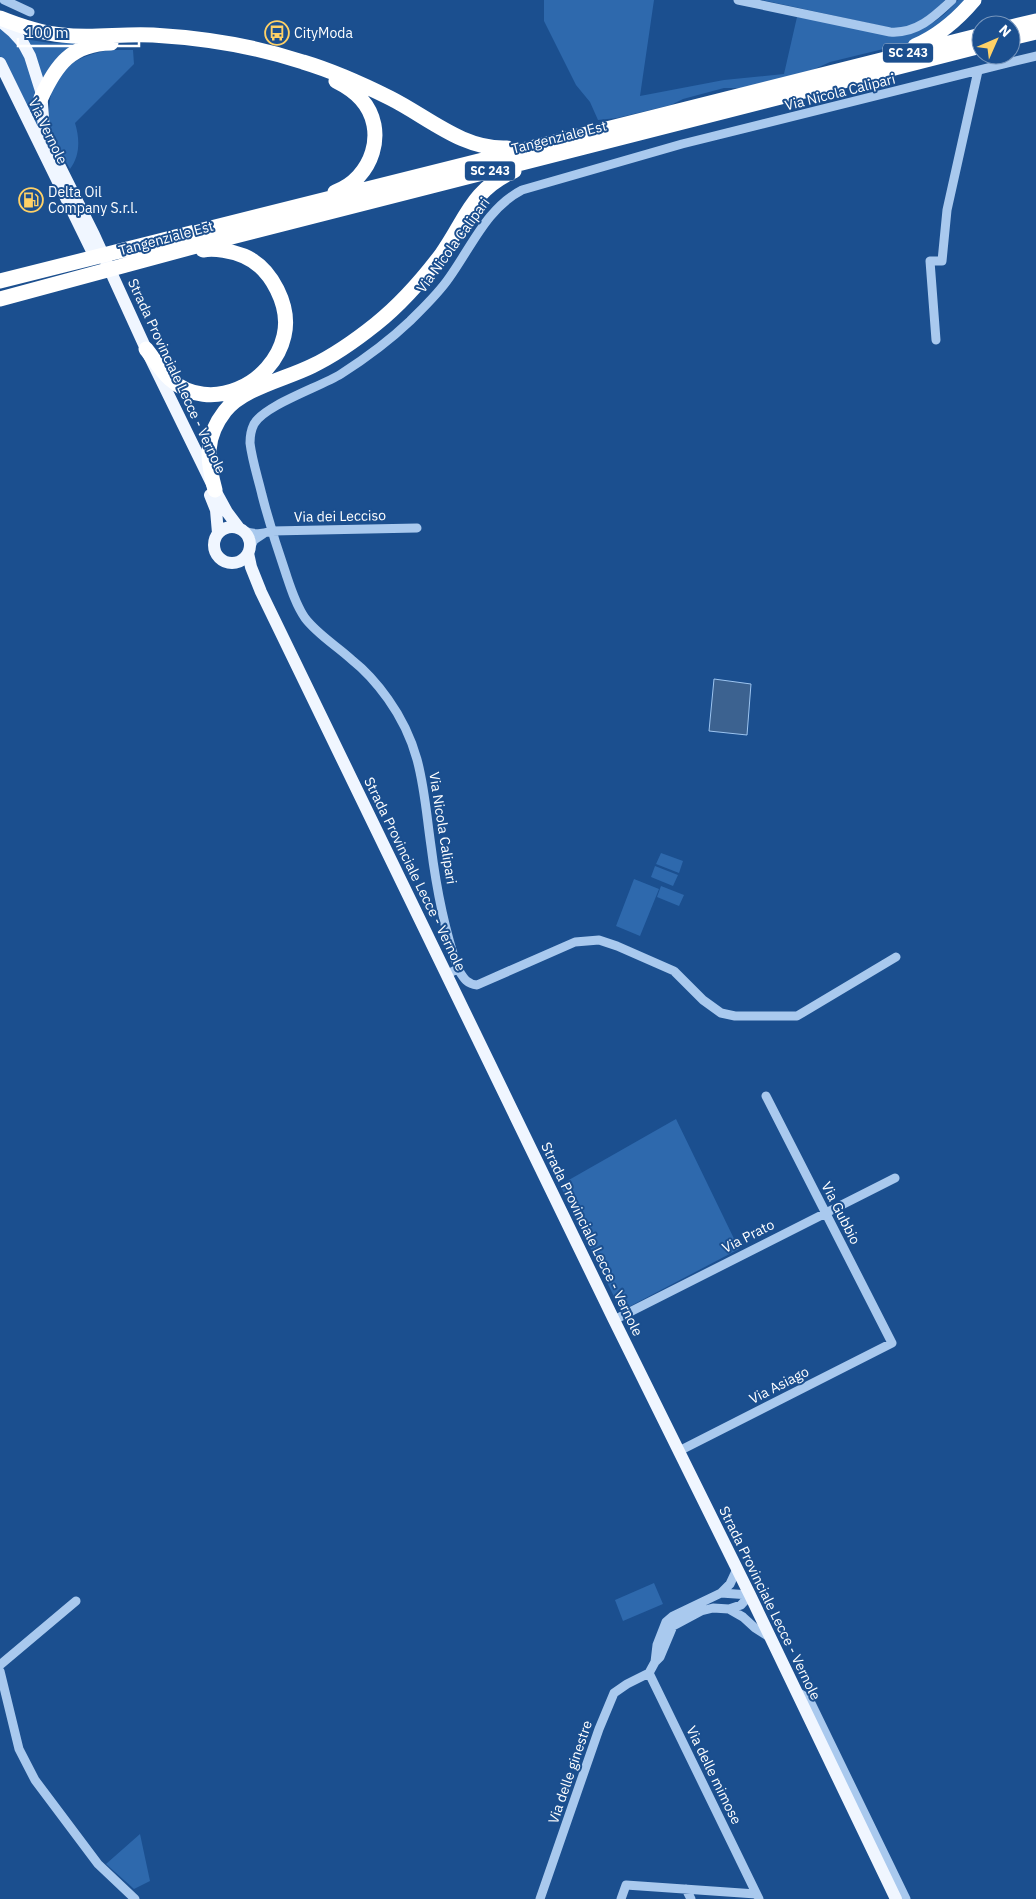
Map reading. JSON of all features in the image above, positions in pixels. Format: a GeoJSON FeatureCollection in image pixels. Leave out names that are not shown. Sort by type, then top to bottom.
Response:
{"type":"FeatureCollection","features":[{"type":"Feature","properties":{"kind":"highway"},"geometry":{"type":"LineString","coordinates":[[834,72],[845,65],[917,45],[956,20],[974,0]]}},
{"type":"Feature","properties":{"kind":"highway"},"geometry":{"type":"LineString","coordinates":[[0,20],[30,30],[63,36],[162,36],[248,48],[301,61],[338,73],[392,99],[462,139],[488,147],[509,148],[589,130],[600,137],[592,148],[525,167],[501,177],[489,185],[476,199],[442,253],[425,275],[401,302],[376,324],[340,350],[312,366],[235,401],[220,419],[210,439],[208,460],[215,490]]}},
{"type":"Feature","properties":{"kind":"highway"},"geometry":{"type":"LineString","coordinates":[[1021,25],[1036,21]]}},
{"type":"Feature","properties":{"kind":"highway"},"geometry":{"type":"LineString","coordinates":[[1021,36],[1036,32]]}},
{"type":"Feature","properties":{"kind":"highway","name":"Tangenziale Est"},"geometry":{"type":"LineString","coordinates":[[0,299],[834,72],[971,38]]}},
{"type":"Feature","properties":{"kind":"highway"},"geometry":{"type":"LineString","coordinates":[[41,98],[56,68],[66,57],[82,48],[103,43],[182,45],[283,64],[329,78],[348,87],[363,101],[371,116],[375,134],[374,148],[370,161],[362,173],[349,184],[337,191],[301,201],[290,208]]}},
{"type":"Feature","properties":{"kind":"highway","name":"Tangenziale Est"},"geometry":{"type":"LineString","coordinates":[[5,279],[290,208],[600,137],[971,48]]}},
{"type":"Feature","properties":{"kind":"highway"},"geometry":{"type":"LineString","coordinates":[[77,278],[90,278],[198,250],[222,250],[245,256],[261,268],[273,282],[283,301],[284,336],[272,364],[248,385],[231,392],[205,395],[188,390],[170,380],[146,349]]}},
{"type":"Feature","properties":{"kind":"main road","name":"Via Vernole"},"geometry":{"type":"LineString","coordinates":[[0,20],[23,43],[30,56],[41,98],[44,130],[89,236]]}},
{"type":"Feature","properties":{"kind":"main road","name":"Via Vernole"},"geometry":{"type":"LineString","coordinates":[[0,64],[89,236]]}},
{"type":"Feature","properties":{"kind":"main road","name":"Strada Provinciale Lecce - Vernole"},"geometry":{"type":"LineString","coordinates":[[89,236],[216,510],[218,533],[214,544],[215,550],[221,559],[244,574],[261,592]]}},
{"type":"Feature","properties":{"kind":"main road","name":"Strada Provinciale Lecce - Vernole"},"geometry":{"type":"LineString","coordinates":[[116,292],[215,490],[227,512],[242,529],[250,542],[251,567],[261,592],[453,972],[614,1320],[771,1638],[896,1899]]}},
{"type":"Feature","properties":{"kind":"main road"},"geometry":{"type":"LineString","coordinates":[[218,533],[228,527],[242,529]]}},
{"type":"Feature","properties":{"kind":"main road"},"geometry":{"type":"LineString","coordinates":[[229,563],[240,561],[249,550]]}},
{"type":"Feature","properties":{"kind":"street"},"geometry":{"type":"LineString","coordinates":[[4,0],[30,12]]}},
{"type":"Feature","properties":{"kind":"street"},"geometry":{"type":"LineString","coordinates":[[738,0],[901,33],[928,22],[952,0]]}},
{"type":"Feature","properties":{"kind":"street","name":"Via Nicola Calipari"},"geometry":{"type":"LineString","coordinates":[[453,972],[434,863],[423,781],[411,740],[396,711],[377,686],[355,662],[306,619],[295,600],[268,532],[252,455],[250,437],[254,423],[265,412],[324,383],[361,361],[397,332],[431,300],[453,272],[491,214],[509,196],[540,184],[682,144],[1036,56]]}},
{"type":"Feature","properties":{"kind":"street"},"geometry":{"type":"LineString","coordinates":[[936,340],[930,261],[942,261],[947,210],[978,71]]}},
{"type":"Feature","properties":{"kind":"street","name":"Via dei Lecciso"},"geometry":{"type":"LineString","coordinates":[[242,529],[252,534],[417,528]]}},
{"type":"Feature","properties":{"kind":"street"},"geometry":{"type":"LineString","coordinates":[[249,550],[254,540],[268,532]]}},
{"type":"Feature","properties":{"kind":"street"},"geometry":{"type":"LineString","coordinates":[[453,972],[470,984],[477,985],[575,942],[599,940],[674,971],[703,1000],[721,1013],[735,1016],[798,1016],[896,957]]}},
{"type":"Feature","properties":{"kind":"street","name":"Via Gubbio"},"geometry":{"type":"LineString","coordinates":[[766,1096],[892,1343]]}},
{"type":"Feature","properties":{"kind":"street","name":"Via Prato"},"geometry":{"type":"LineString","coordinates":[[614,1320],[895,1178]]}},
{"type":"Feature","properties":{"kind":"street","name":"Via Asiago"},"geometry":{"type":"LineString","coordinates":[[679,1451],[892,1343]]}},
{"type":"Feature","properties":{"kind":"street"},"geometry":{"type":"LineString","coordinates":[[650,1673],[657,1645],[666,1622],[673,1616],[721,1593],[730,1584],[737,1569]]}},
{"type":"Feature","properties":{"kind":"street"},"geometry":{"type":"LineString","coordinates":[[721,1593],[750,1595]]}},
{"type":"Feature","properties":{"kind":"street"},"geometry":{"type":"LineString","coordinates":[[730,1610],[741,1605],[750,1595]]}},
{"type":"Feature","properties":{"kind":"street"},"geometry":{"type":"LineString","coordinates":[[0,1665],[76,1601]]}},
{"type":"Feature","properties":{"kind":"street"},"geometry":{"type":"LineString","coordinates":[[654,1662],[660,1656],[670,1631],[680,1622],[701,1611],[714,1608],[730,1610],[743,1617],[755,1628],[771,1638]]}},
{"type":"Feature","properties":{"kind":"street"},"geometry":{"type":"LineString","coordinates":[[0,1671],[19,1749],[35,1780],[98,1864],[135,1899]]}},
{"type":"Feature","properties":{"kind":"street","name":"Via delle mimose"},"geometry":{"type":"LineString","coordinates":[[650,1673],[758,1896]]}},
{"type":"Feature","properties":{"kind":"street","name":"Via delle ginestre"},"geometry":{"type":"LineString","coordinates":[[540,1899],[599,1729],[614,1693],[622,1686],[650,1673]]}},
{"type":"Feature","properties":{"kind":"street"},"geometry":{"type":"LineString","coordinates":[[796,1691],[809,1700],[906,1899]]}},
{"type":"Feature","properties":{"kind":"street"},"geometry":{"type":"LineString","coordinates":[[621,1899],[626,1885],[758,1896]]}},
{"type":"Feature","properties":{"kind":"street"},"geometry":{"type":"LineString","coordinates":[[686,1889],[691,1899]]}},
{"type":"Feature","properties":{"kind":"shaded area"},"geometry":{"type":"Polygon","coordinates":[[[544,0],[654,0],[640,96],[724,80],[784,74],[797,17],[908,34],[936,21],[958,0],[968,0],[961,10],[912,42],[830,62],[808,72],[741,88],[724,88],[683,99],[671,105],[617,118],[598,120],[590,102],[576,85],[544,21],[544,0]]]}},
{"type":"Feature","properties":{"kind":"shaded area"},"geometry":{"type":"Polygon","coordinates":[[[762,0],[945,0],[929,15],[916,23],[896,29],[762,0]]]}},
{"type":"Feature","properties":{"kind":"shaded area"},"geometry":{"type":"Polygon","coordinates":[[[0,28],[12,39],[27,63],[35,91],[40,136],[0,56],[0,28]]]}},
{"type":"Feature","properties":{"kind":"shaded area"},"geometry":{"type":"Polygon","coordinates":[[[23,39],[51,43],[81,42],[57,58],[42,79],[23,39]]]}},
{"type":"Feature","properties":{"kind":"shaded area"},"geometry":{"type":"Polygon","coordinates":[[[109,50],[133,50],[134,64],[75,123],[78,147],[76,159],[70,169],[51,132],[49,110],[52,89],[63,71],[70,65],[88,56],[109,50]]]}},
{"type":"Feature","properties":{"kind":"shaded area"},"geometry":{"type":"Polygon","coordinates":[[[714,679],[751,684],[747,735],[709,731],[714,679]]]}},
{"type":"Feature","properties":{"kind":"shaded area"},"geometry":{"type":"Polygon","coordinates":[[[661,853],[683,861],[679,873],[656,864],[661,853]]]}},
{"type":"Feature","properties":{"kind":"shaded area"},"geometry":{"type":"Polygon","coordinates":[[[655,866],[678,875],[673,886],[651,877],[655,866]]]}},
{"type":"Feature","properties":{"kind":"shaded area"},"geometry":{"type":"Polygon","coordinates":[[[634,879],[659,889],[640,936],[616,926],[634,879]]]}},
{"type":"Feature","properties":{"kind":"shaded area"},"geometry":{"type":"Polygon","coordinates":[[[661,886],[684,895],[679,906],[657,897],[661,886]]]}},
{"type":"Feature","properties":{"kind":"shaded area"},"geometry":{"type":"Polygon","coordinates":[[[676,1119],[739,1249],[621,1311],[560,1185],[676,1119]]]}},
{"type":"Feature","properties":{"kind":"shaded area"},"geometry":{"type":"Polygon","coordinates":[[[654,1583],[663,1604],[623,1621],[615,1600],[654,1583]]]}},
{"type":"Feature","properties":{"kind":"shaded area"},"geometry":{"type":"Polygon","coordinates":[[[140,1834],[150,1881],[134,1889],[106,1864],[140,1834]]]}},
{"type":"Feature","properties":{"kind":"place","name":"CityModa"},"geometry":{"type":"Point","coordinates":[277,33]}},
{"type":"Feature","properties":{"kind":"place","name":"Delta Oil Company S.r.l."},"geometry":{"type":"Point","coordinates":[31,200]}}]}
